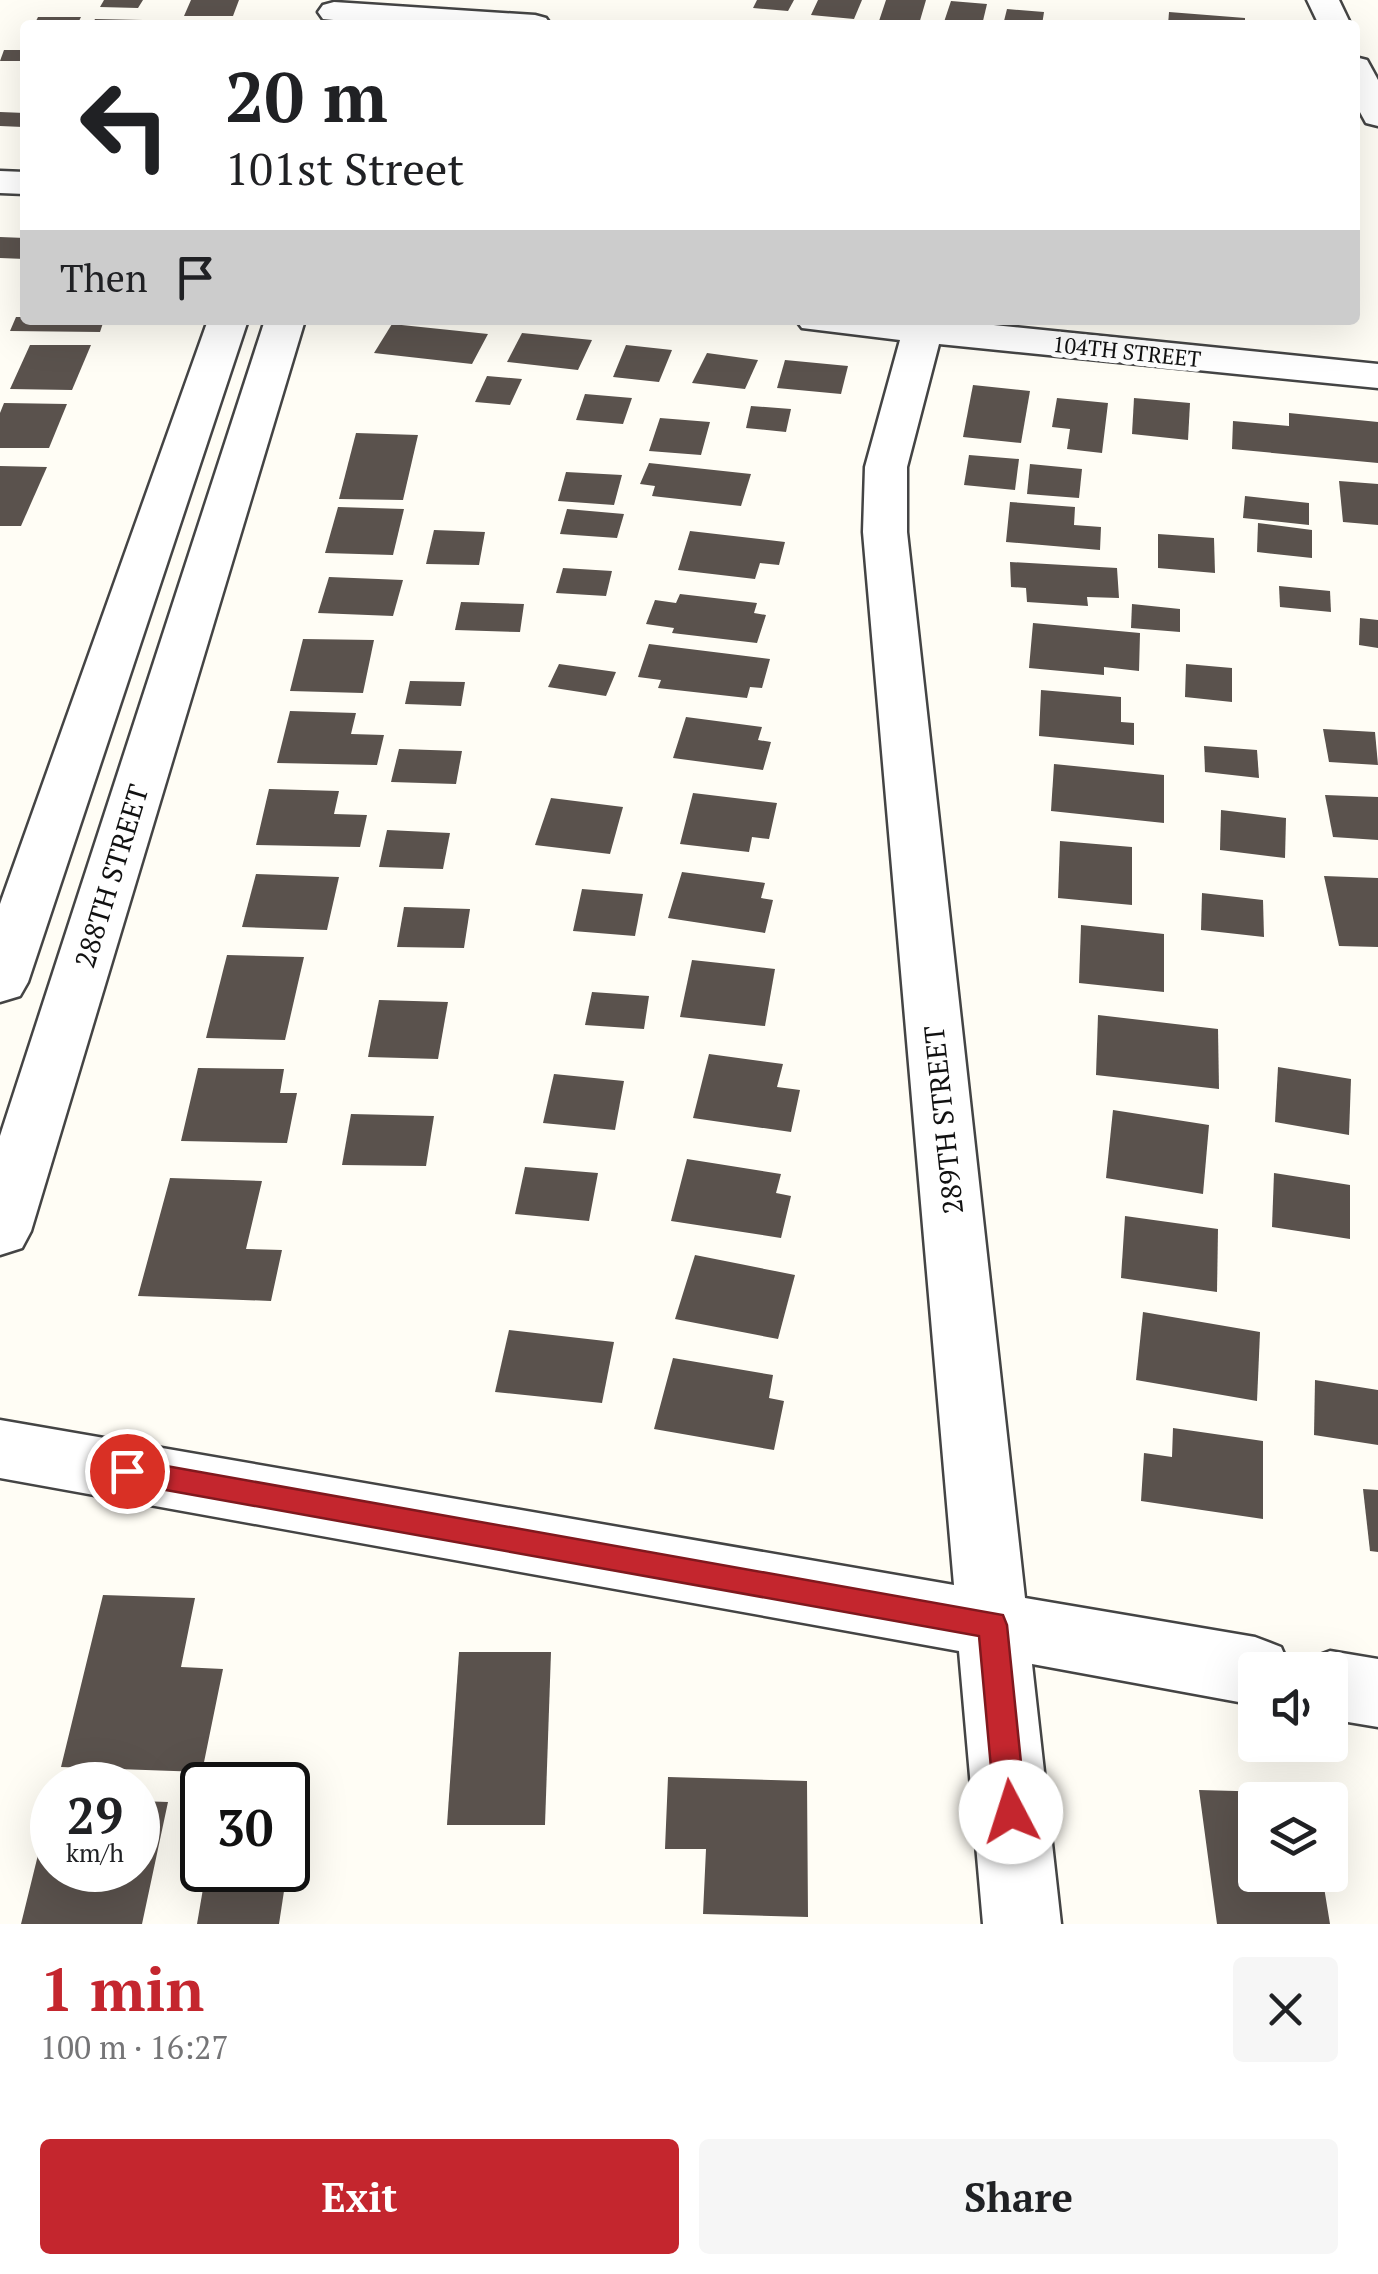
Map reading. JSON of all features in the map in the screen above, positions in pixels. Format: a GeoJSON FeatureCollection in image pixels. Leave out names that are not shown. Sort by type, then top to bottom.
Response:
{"type":"FeatureCollection","features":[{"type":"Feature","properties":{"kind":"street"},"geometry":{"type":"LineString","coordinates":[[334,12],[476,20]]}},
{"type":"Feature","properties":{"kind":"street"},"geometry":{"type":"LineString","coordinates":[[0,982],[226,325]]}},
{"type":"Feature","properties":{"kind":"street","name":"288TH STREET"},"geometry":{"type":"LineString","coordinates":[[0,1231],[283,325]]}},
{"type":"Feature","properties":{"kind":"street","name":"104TH STREET"},"geometry":{"type":"LineString","coordinates":[[924,325],[1378,376]]}},
{"type":"Feature","properties":{"kind":"street","name":"289TH STREET"},"geometry":{"type":"LineString","coordinates":[[924,325],[886,467],[885,532],[1022,1924]]}},
{"type":"Feature","properties":{"kind":"street","name":"104TH STREET"},"geometry":{"type":"LineString","coordinates":[[1184,325],[1378,344]]}},
{"type":"Feature","properties":{"kind":"street"},"geometry":{"type":"LineString","coordinates":[[159,521],[222,522]]}},
{"type":"Feature","properties":{"kind":"street"},"geometry":{"type":"LineString","coordinates":[[36,878],[110,880]]}},
{"type":"Feature","properties":{"kind":"street"},"geometry":{"type":"LineString","coordinates":[[0,1448],[1238,1669]]}},
{"type":"Feature","properties":{"kind":"street"},"geometry":{"type":"LineString","coordinates":[[1348,1688],[1378,1693]]}},
{"type":"Feature","properties":{"kind":"building"},"geometry":{"type":"Polygon","coordinates":[[[104,0],[143,0],[138,8],[100,7],[104,0]]]}},
{"type":"Feature","properties":{"kind":"building"},"geometry":{"type":"Polygon","coordinates":[[[191,0],[239,0],[233,16],[184,16],[191,0]]]}},
{"type":"Feature","properties":{"kind":"building"},"geometry":{"type":"Polygon","coordinates":[[[757,0],[794,0],[788,11],[753,8],[757,0]]]}},
{"type":"Feature","properties":{"kind":"building"},"geometry":{"type":"Polygon","coordinates":[[[818,0],[862,0],[854,19],[811,15],[818,0]]]}},
{"type":"Feature","properties":{"kind":"building"},"geometry":{"type":"Polygon","coordinates":[[[886,0],[926,0],[920,20],[879,20],[886,0]]]}},
{"type":"Feature","properties":{"kind":"building"},"geometry":{"type":"Polygon","coordinates":[[[951,1],[987,4],[983,20],[945,20],[951,1]]]}},
{"type":"Feature","properties":{"kind":"building"},"geometry":{"type":"Polygon","coordinates":[[[1007,9],[1044,12],[1043,20],[1004,20],[1007,9]]]}},
{"type":"Feature","properties":{"kind":"building"},"geometry":{"type":"Polygon","coordinates":[[[1169,12],[1245,18],[1245,20],[1168,20],[1169,12]]]}},
{"type":"Feature","properties":{"kind":"building"},"geometry":{"type":"Polygon","coordinates":[[[38,17],[81,17],[80,20],[36,20],[38,17]]]}},
{"type":"Feature","properties":{"kind":"building"},"geometry":{"type":"Polygon","coordinates":[[[4,50],[20,50],[20,61],[0,61],[4,50]]]}},
{"type":"Feature","properties":{"kind":"building"},"geometry":{"type":"Polygon","coordinates":[[[0,112],[20,113],[20,127],[0,126],[0,112]]]}},
{"type":"Feature","properties":{"kind":"building"},"geometry":{"type":"Polygon","coordinates":[[[0,237],[20,238],[20,259],[0,258],[0,237]]]}},
{"type":"Feature","properties":{"kind":"building"},"geometry":{"type":"Polygon","coordinates":[[[16,317],[20,317],[20,325],[102,325],[100,332],[10,331],[16,317]]]}},
{"type":"Feature","properties":{"kind":"building"},"geometry":{"type":"Polygon","coordinates":[[[391,325],[488,334],[472,364],[374,353],[391,325]]]}},
{"type":"Feature","properties":{"kind":"building"},"geometry":{"type":"Polygon","coordinates":[[[522,333],[592,340],[578,370],[507,362],[522,333]]]}},
{"type":"Feature","properties":{"kind":"building"},"geometry":{"type":"Polygon","coordinates":[[[30,345],[91,345],[72,390],[10,389],[30,345]]]}},
{"type":"Feature","properties":{"kind":"building"},"geometry":{"type":"Polygon","coordinates":[[[626,345],[672,350],[659,382],[613,377],[626,345]]]}},
{"type":"Feature","properties":{"kind":"building"},"geometry":{"type":"Polygon","coordinates":[[[707,353],[758,360],[745,389],[692,383],[707,353]]]}},
{"type":"Feature","properties":{"kind":"building"},"geometry":{"type":"Polygon","coordinates":[[[785,360],[848,366],[841,394],[777,388],[785,360]]]}},
{"type":"Feature","properties":{"kind":"building"},"geometry":{"type":"Polygon","coordinates":[[[487,376],[522,379],[510,405],[475,402],[487,376]]]}},
{"type":"Feature","properties":{"kind":"building"},"geometry":{"type":"Polygon","coordinates":[[[973,385],[1030,391],[1021,443],[963,437],[973,385]]]}},
{"type":"Feature","properties":{"kind":"building"},"geometry":{"type":"Polygon","coordinates":[[[585,394],[632,398],[623,424],[576,420],[585,394]]]}},
{"type":"Feature","properties":{"kind":"building"},"geometry":{"type":"Polygon","coordinates":[[[1057,398],[1108,403],[1102,453],[1067,449],[1070,429],[1052,427],[1057,398]]]}},
{"type":"Feature","properties":{"kind":"building"},"geometry":{"type":"Polygon","coordinates":[[[1134,398],[1190,403],[1188,440],[1132,434],[1134,398]]]}},
{"type":"Feature","properties":{"kind":"building"},"geometry":{"type":"Polygon","coordinates":[[[4,403],[67,404],[49,448],[0,448],[0,413],[4,403]]]}},
{"type":"Feature","properties":{"kind":"building"},"geometry":{"type":"Polygon","coordinates":[[[751,406],[791,409],[786,432],[746,428],[751,406]]]}},
{"type":"Feature","properties":{"kind":"building"},"geometry":{"type":"Polygon","coordinates":[[[1289,413],[1378,422],[1378,463],[1232,449],[1233,421],[1289,426],[1289,413]]]}},
{"type":"Feature","properties":{"kind":"building"},"geometry":{"type":"Polygon","coordinates":[[[660,418],[710,422],[701,455],[649,451],[660,418]]]}},
{"type":"Feature","properties":{"kind":"building"},"geometry":{"type":"Polygon","coordinates":[[[356,433],[418,435],[403,500],[339,499],[356,433]]]}},
{"type":"Feature","properties":{"kind":"building"},"geometry":{"type":"Polygon","coordinates":[[[969,455],[1019,459],[1015,490],[964,485],[969,455]]]}},
{"type":"Feature","properties":{"kind":"building"},"geometry":{"type":"Polygon","coordinates":[[[649,463],[751,474],[741,506],[652,496],[655,486],[640,484],[649,463]]]}},
{"type":"Feature","properties":{"kind":"building"},"geometry":{"type":"Polygon","coordinates":[[[1030,464],[1082,469],[1079,498],[1027,494],[1030,464]]]}},
{"type":"Feature","properties":{"kind":"building"},"geometry":{"type":"Polygon","coordinates":[[[0,466],[47,467],[21,526],[0,526],[0,466]]]}},
{"type":"Feature","properties":{"kind":"building"},"geometry":{"type":"Polygon","coordinates":[[[566,472],[622,475],[614,505],[558,501],[566,472]]]}},
{"type":"Feature","properties":{"kind":"building"},"geometry":{"type":"Polygon","coordinates":[[[1339,481],[1378,484],[1378,525],[1343,522],[1339,481]]]}},
{"type":"Feature","properties":{"kind":"building"},"geometry":{"type":"Polygon","coordinates":[[[1245,496],[1309,503],[1309,525],[1243,518],[1245,496]]]}},
{"type":"Feature","properties":{"kind":"building"},"geometry":{"type":"Polygon","coordinates":[[[1010,502],[1075,507],[1074,525],[1101,527],[1100,550],[1006,542],[1010,502]]]}},
{"type":"Feature","properties":{"kind":"building"},"geometry":{"type":"Polygon","coordinates":[[[338,507],[404,509],[393,555],[325,553],[338,507]]]}},
{"type":"Feature","properties":{"kind":"building"},"geometry":{"type":"Polygon","coordinates":[[[567,509],[624,514],[617,538],[560,534],[567,509]]]}},
{"type":"Feature","properties":{"kind":"building"},"geometry":{"type":"Polygon","coordinates":[[[1258,523],[1312,530],[1312,558],[1257,552],[1258,523]]]}},
{"type":"Feature","properties":{"kind":"building"},"geometry":{"type":"Polygon","coordinates":[[[434,530],[485,532],[479,565],[426,564],[434,530]]]}},
{"type":"Feature","properties":{"kind":"building"},"geometry":{"type":"Polygon","coordinates":[[[690,531],[785,542],[779,565],[760,563],[755,579],[678,570],[690,531]]]}},
{"type":"Feature","properties":{"kind":"building"},"geometry":{"type":"Polygon","coordinates":[[[1158,534],[1214,538],[1215,573],[1158,568],[1158,534]]]}},
{"type":"Feature","properties":{"kind":"building"},"geometry":{"type":"Polygon","coordinates":[[[1010,562],[1117,568],[1119,598],[1087,597],[1088,606],[1027,602],[1026,588],[1011,587],[1010,562]]]}},
{"type":"Feature","properties":{"kind":"building"},"geometry":{"type":"Polygon","coordinates":[[[563,568],[612,571],[606,596],[556,593],[563,568]]]}},
{"type":"Feature","properties":{"kind":"building"},"geometry":{"type":"Polygon","coordinates":[[[329,577],[403,580],[393,616],[318,613],[329,577]]]}},
{"type":"Feature","properties":{"kind":"building"},"geometry":{"type":"Polygon","coordinates":[[[1279,586],[1330,591],[1331,612],[1280,607],[1279,586]]]}},
{"type":"Feature","properties":{"kind":"building"},"geometry":{"type":"Polygon","coordinates":[[[680,594],[757,603],[754,613],[766,615],[757,643],[672,633],[674,628],[646,624],[655,600],[676,603],[680,594]]]}},
{"type":"Feature","properties":{"kind":"building"},"geometry":{"type":"Polygon","coordinates":[[[461,602],[524,604],[520,632],[455,630],[461,602]]]}},
{"type":"Feature","properties":{"kind":"building"},"geometry":{"type":"Polygon","coordinates":[[[1132,604],[1180,609],[1180,632],[1131,628],[1132,604]]]}},
{"type":"Feature","properties":{"kind":"building"},"geometry":{"type":"Polygon","coordinates":[[[1360,618],[1378,620],[1378,648],[1359,645],[1360,618]]]}},
{"type":"Feature","properties":{"kind":"building"},"geometry":{"type":"Polygon","coordinates":[[[1033,623],[1140,633],[1139,671],[1104,667],[1104,675],[1029,668],[1033,623]]]}},
{"type":"Feature","properties":{"kind":"building"},"geometry":{"type":"Polygon","coordinates":[[[303,639],[374,640],[363,693],[290,691],[303,639]]]}},
{"type":"Feature","properties":{"kind":"building"},"geometry":{"type":"Polygon","coordinates":[[[649,644],[770,659],[762,688],[750,687],[747,698],[658,688],[661,680],[638,677],[649,644]]]}},
{"type":"Feature","properties":{"kind":"building"},"geometry":{"type":"Polygon","coordinates":[[[559,664],[616,672],[606,696],[548,687],[559,664]]]}},
{"type":"Feature","properties":{"kind":"building"},"geometry":{"type":"Polygon","coordinates":[[[1186,664],[1232,668],[1232,702],[1185,697],[1186,664]]]}},
{"type":"Feature","properties":{"kind":"building"},"geometry":{"type":"Polygon","coordinates":[[[410,681],[465,682],[461,706],[405,704],[410,681]]]}},
{"type":"Feature","properties":{"kind":"building"},"geometry":{"type":"Polygon","coordinates":[[[1041,690],[1121,697],[1121,722],[1134,723],[1134,745],[1039,736],[1041,690]]]}},
{"type":"Feature","properties":{"kind":"building"},"geometry":{"type":"Polygon","coordinates":[[[290,711],[356,713],[351,734],[384,735],[377,765],[277,763],[290,711]]]}},
{"type":"Feature","properties":{"kind":"building"},"geometry":{"type":"Polygon","coordinates":[[[686,717],[762,727],[758,740],[771,742],[763,770],[673,758],[686,717]]]}},
{"type":"Feature","properties":{"kind":"building"},"geometry":{"type":"Polygon","coordinates":[[[1323,729],[1375,732],[1378,765],[1329,762],[1323,729]]]}},
{"type":"Feature","properties":{"kind":"building"},"geometry":{"type":"Polygon","coordinates":[[[1204,746],[1257,750],[1259,778],[1205,772],[1204,746]]]}},
{"type":"Feature","properties":{"kind":"building"},"geometry":{"type":"Polygon","coordinates":[[[399,749],[462,751],[456,784],[391,782],[399,749]]]}},
{"type":"Feature","properties":{"kind":"building"},"geometry":{"type":"Polygon","coordinates":[[[1054,764],[1164,775],[1164,823],[1051,811],[1054,764]]]}},
{"type":"Feature","properties":{"kind":"building"},"geometry":{"type":"Polygon","coordinates":[[[269,789],[339,791],[334,814],[367,815],[360,847],[256,845],[269,789]]]}},
{"type":"Feature","properties":{"kind":"building"},"geometry":{"type":"Polygon","coordinates":[[[693,793],[777,803],[769,839],[752,837],[749,852],[680,844],[693,793]]]}},
{"type":"Feature","properties":{"kind":"building"},"geometry":{"type":"Polygon","coordinates":[[[1325,795],[1378,797],[1378,840],[1333,837],[1325,795]]]}},
{"type":"Feature","properties":{"kind":"building"},"geometry":{"type":"Polygon","coordinates":[[[551,798],[623,807],[610,854],[535,845],[551,798]]]}},
{"type":"Feature","properties":{"kind":"building"},"geometry":{"type":"Polygon","coordinates":[[[1221,810],[1286,818],[1285,858],[1220,850],[1221,810]]]}},
{"type":"Feature","properties":{"kind":"building"},"geometry":{"type":"Polygon","coordinates":[[[387,830],[450,833],[443,869],[379,867],[387,830]]]}},
{"type":"Feature","properties":{"kind":"building"},"geometry":{"type":"Polygon","coordinates":[[[1060,841],[1132,847],[1132,905],[1058,898],[1060,841]]]}},
{"type":"Feature","properties":{"kind":"building"},"geometry":{"type":"Polygon","coordinates":[[[682,872],[765,883],[761,898],[773,900],[765,933],[668,918],[682,872]]]}},
{"type":"Feature","properties":{"kind":"building"},"geometry":{"type":"Polygon","coordinates":[[[256,874],[339,877],[327,930],[242,927],[256,874]]]}},
{"type":"Feature","properties":{"kind":"building"},"geometry":{"type":"Polygon","coordinates":[[[1324,876],[1378,878],[1378,947],[1339,946],[1324,876]]]}},
{"type":"Feature","properties":{"kind":"building"},"geometry":{"type":"Polygon","coordinates":[[[582,889],[643,894],[635,936],[573,931],[582,889]]]}},
{"type":"Feature","properties":{"kind":"building"},"geometry":{"type":"Polygon","coordinates":[[[1202,893],[1263,900],[1264,937],[1201,930],[1202,893]]]}},
{"type":"Feature","properties":{"kind":"building"},"geometry":{"type":"Polygon","coordinates":[[[404,907],[470,909],[464,948],[397,947],[404,907]]]}},
{"type":"Feature","properties":{"kind":"building"},"geometry":{"type":"Polygon","coordinates":[[[1081,925],[1164,934],[1164,992],[1079,983],[1081,925]]]}},
{"type":"Feature","properties":{"kind":"building"},"geometry":{"type":"Polygon","coordinates":[[[227,955],[304,957],[285,1040],[206,1038],[227,955]]]}},
{"type":"Feature","properties":{"kind":"building"},"geometry":{"type":"Polygon","coordinates":[[[692,960],[775,969],[765,1026],[680,1017],[692,960]]]}},
{"type":"Feature","properties":{"kind":"building"},"geometry":{"type":"Polygon","coordinates":[[[592,992],[649,996],[644,1029],[585,1025],[592,992]]]}},
{"type":"Feature","properties":{"kind":"building"},"geometry":{"type":"Polygon","coordinates":[[[379,1000],[448,1002],[438,1059],[368,1057],[379,1000]]]}},
{"type":"Feature","properties":{"kind":"building"},"geometry":{"type":"Polygon","coordinates":[[[1098,1015],[1218,1029],[1219,1089],[1096,1075],[1098,1015]]]}},
{"type":"Feature","properties":{"kind":"building"},"geometry":{"type":"Polygon","coordinates":[[[709,1054],[783,1064],[777,1087],[800,1090],[791,1132],[693,1118],[709,1054]]]}},
{"type":"Feature","properties":{"kind":"building"},"geometry":{"type":"Polygon","coordinates":[[[1278,1067],[1351,1079],[1349,1135],[1275,1122],[1278,1067]]]}},
{"type":"Feature","properties":{"kind":"building"},"geometry":{"type":"Polygon","coordinates":[[[198,1068],[284,1069],[280,1093],[297,1093],[287,1143],[181,1141],[198,1068]]]}},
{"type":"Feature","properties":{"kind":"building"},"geometry":{"type":"Polygon","coordinates":[[[554,1074],[624,1081],[615,1130],[543,1123],[554,1074]]]}},
{"type":"Feature","properties":{"kind":"building"},"geometry":{"type":"Polygon","coordinates":[[[1113,1110],[1209,1125],[1203,1194],[1106,1178],[1113,1110]]]}},
{"type":"Feature","properties":{"kind":"building"},"geometry":{"type":"Polygon","coordinates":[[[351,1114],[434,1116],[426,1166],[342,1165],[351,1114]]]}},
{"type":"Feature","properties":{"kind":"building"},"geometry":{"type":"Polygon","coordinates":[[[687,1159],[781,1174],[776,1193],[791,1196],[781,1238],[671,1221],[687,1159]]]}},
{"type":"Feature","properties":{"kind":"building"},"geometry":{"type":"Polygon","coordinates":[[[525,1167],[598,1173],[589,1221],[515,1214],[525,1167]]]}},
{"type":"Feature","properties":{"kind":"building"},"geometry":{"type":"Polygon","coordinates":[[[1274,1173],[1350,1185],[1350,1239],[1272,1227],[1274,1173]]]}},
{"type":"Feature","properties":{"kind":"building"},"geometry":{"type":"Polygon","coordinates":[[[170,1178],[262,1181],[246,1249],[282,1250],[271,1301],[138,1296],[170,1178]]]}},
{"type":"Feature","properties":{"kind":"building"},"geometry":{"type":"Polygon","coordinates":[[[1125,1216],[1218,1229],[1217,1292],[1121,1278],[1125,1216]]]}},
{"type":"Feature","properties":{"kind":"building"},"geometry":{"type":"Polygon","coordinates":[[[695,1255],[795,1275],[778,1339],[675,1319],[695,1255]]]}},
{"type":"Feature","properties":{"kind":"building"},"geometry":{"type":"Polygon","coordinates":[[[1143,1312],[1260,1332],[1257,1401],[1136,1380],[1143,1312]]]}},
{"type":"Feature","properties":{"kind":"building"},"geometry":{"type":"Polygon","coordinates":[[[509,1330],[614,1342],[602,1403],[495,1392],[509,1330]]]}},
{"type":"Feature","properties":{"kind":"building"},"geometry":{"type":"Polygon","coordinates":[[[673,1358],[773,1375],[769,1398],[784,1401],[774,1450],[654,1429],[673,1358]]]}},
{"type":"Feature","properties":{"kind":"building"},"geometry":{"type":"Polygon","coordinates":[[[1315,1380],[1378,1390],[1378,1445],[1314,1435],[1315,1380]]]}},
{"type":"Feature","properties":{"kind":"building"},"geometry":{"type":"Polygon","coordinates":[[[1173,1428],[1263,1441],[1263,1519],[1141,1501],[1144,1453],[1172,1457],[1173,1428]]]}},
{"type":"Feature","properties":{"kind":"building"},"geometry":{"type":"Polygon","coordinates":[[[1363,1489],[1378,1490],[1378,1552],[1370,1551],[1363,1489]]]}},
{"type":"Feature","properties":{"kind":"building"},"geometry":{"type":"Polygon","coordinates":[[[103,1595],[195,1598],[181,1667],[223,1669],[204,1762],[180,1762],[180,1771],[160,1771],[160,1762],[62,1762],[103,1595]]]}},
{"type":"Feature","properties":{"kind":"building"},"geometry":{"type":"Polygon","coordinates":[[[459,1652],[551,1652],[545,1825],[447,1825],[459,1652]]]}},
{"type":"Feature","properties":{"kind":"building"},"geometry":{"type":"Polygon","coordinates":[[[668,1777],[807,1781],[808,1917],[703,1914],[706,1849],[665,1849],[668,1777]]]}},
{"type":"Feature","properties":{"kind":"building"},"geometry":{"type":"Polygon","coordinates":[[[1199,1790],[1238,1791],[1238,1892],[1325,1892],[1330,1924],[1217,1924],[1199,1790]]]}},
{"type":"Feature","properties":{"kind":"building"},"geometry":{"type":"Polygon","coordinates":[[[160,1802],[168,1802],[160,1840],[160,1802]]]}},
{"type":"Feature","properties":{"kind":"building"},"geometry":{"type":"Polygon","coordinates":[[[30,1887],[30,1892],[149,1892],[142,1924],[21,1924],[30,1887]]]}},
{"type":"Feature","properties":{"kind":"building"},"geometry":{"type":"Polygon","coordinates":[[[202,1892],[284,1892],[279,1924],[197,1924],[202,1892]]]}},
{"type":"Feature","properties":{"kind":"route"},"geometry":{"type":"LineString","coordinates":[[127,1471],[992,1625],[1011,1812]]}}]}
